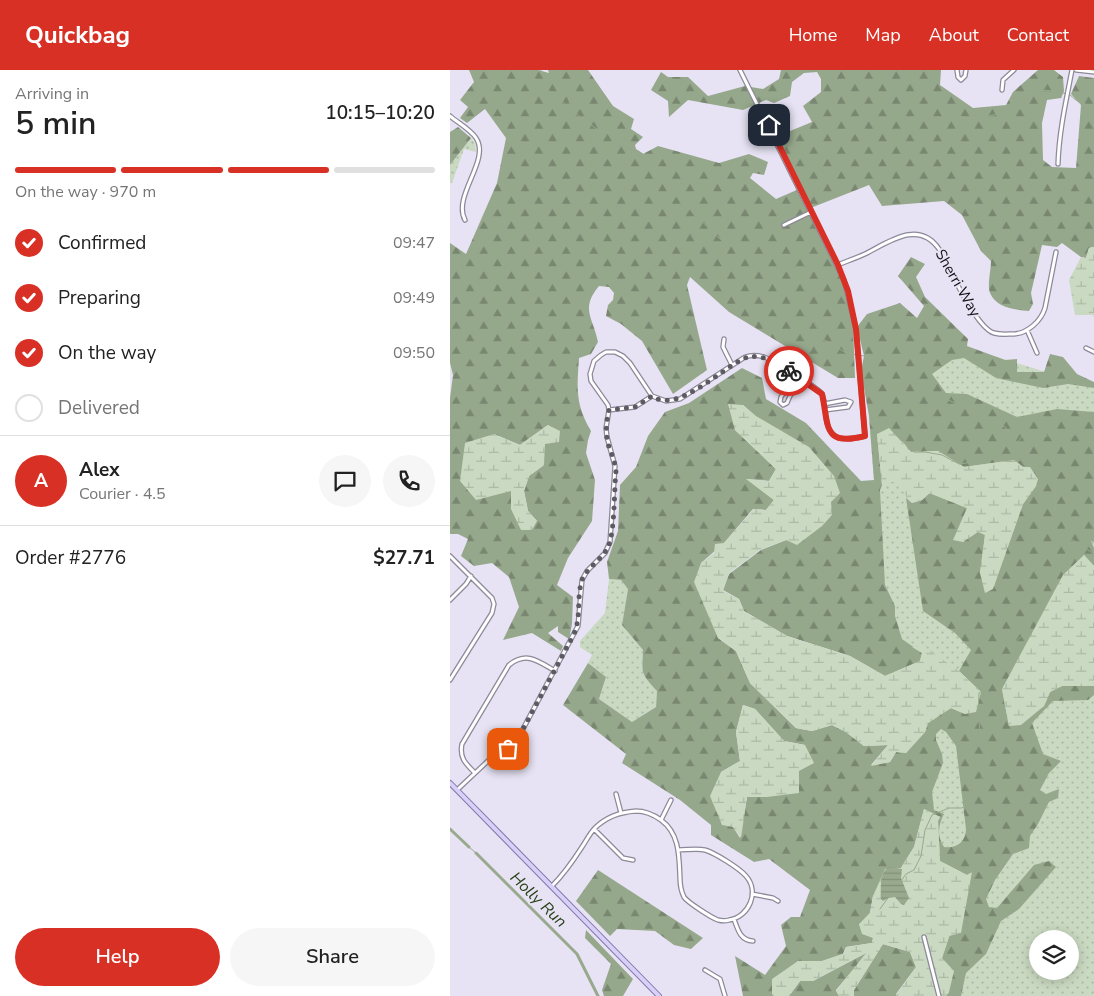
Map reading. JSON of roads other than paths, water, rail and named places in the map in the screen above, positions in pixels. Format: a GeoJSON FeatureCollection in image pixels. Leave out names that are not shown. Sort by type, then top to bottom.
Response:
{"type":"FeatureCollection","features":[{"type":"Feature","properties":{"kind":"main road"},"geometry":{"type":"LineString","coordinates":[[450,783],[659,996]]}},
{"type":"Feature","properties":{"kind":"street"},"geometry":{"type":"LineString","coordinates":[[457,790],[490,759],[516,742],[578,626],[582,580],[605,553],[610,542],[616,471],[607,437],[608,405],[591,381],[590,374],[594,361],[606,352],[615,352],[623,356],[630,363],[652,396],[666,401],[680,399],[732,365],[750,356],[761,356],[771,360],[819,391],[824,404],[827,426],[835,437],[846,440],[865,436],[856,329],[848,291],[838,265],[740,70]]}},
{"type":"Feature","properties":{"kind":"street"},"geometry":{"type":"LineString","coordinates":[[957,70],[958,77],[961,80],[965,76],[966,70]]}},
{"type":"Feature","properties":{"kind":"street"},"geometry":{"type":"LineString","coordinates":[[1002,90],[1003,80],[1014,70]]}},
{"type":"Feature","properties":{"kind":"street"},"geometry":{"type":"LineString","coordinates":[[1058,164],[1058,147],[1067,94],[1074,70],[1094,72]]}},
{"type":"Feature","properties":{"kind":"street"},"geometry":{"type":"LineString","coordinates":[[450,116],[475,137],[480,149],[463,209],[465,220]]}},
{"type":"Feature","properties":{"kind":"street"},"geometry":{"type":"LineString","coordinates":[[784,225],[811,212]]}},
{"type":"Feature","properties":{"kind":"street","name":"Sherri Way"},"geometry":{"type":"LineString","coordinates":[[838,265],[900,236],[916,234],[924,236],[935,243],[939,249],[968,303],[983,325],[993,333],[1019,334],[1027,330]]}},
{"type":"Feature","properties":{"kind":"street"},"geometry":{"type":"LineString","coordinates":[[1037,353],[1027,330],[1042,316],[1045,308],[1056,252]]}},
{"type":"Feature","properties":{"kind":"street"},"geometry":{"type":"LineString","coordinates":[[724,339],[723,347],[732,365]]}},
{"type":"Feature","properties":{"kind":"street"},"geometry":{"type":"LineString","coordinates":[[1086,348],[1094,352]]}},
{"type":"Feature","properties":{"kind":"street"},"geometry":{"type":"LineString","coordinates":[[796,376],[781,397],[781,404],[786,405],[801,380]]}},
{"type":"Feature","properties":{"kind":"street"},"geometry":{"type":"LineString","coordinates":[[609,410],[635,407],[652,396]]}},
{"type":"Feature","properties":{"kind":"street"},"geometry":{"type":"LineString","coordinates":[[824,404],[847,400],[851,402],[848,407],[825,410]]}},
{"type":"Feature","properties":{"kind":"street"},"geometry":{"type":"LineString","coordinates":[[450,556],[492,598],[494,604],[493,611],[450,680]]}},
{"type":"Feature","properties":{"kind":"street"},"geometry":{"type":"LineString","coordinates":[[450,600],[466,584],[471,576]]}},
{"type":"Feature","properties":{"kind":"street"},"geometry":{"type":"LineString","coordinates":[[475,773],[463,759],[460,751],[462,744],[509,665],[517,659],[524,657],[538,661],[555,671]]}},
{"type":"Feature","properties":{"kind":"street"},"geometry":{"type":"LineString","coordinates":[[616,794],[621,813]]}},
{"type":"Feature","properties":{"kind":"street"},"geometry":{"type":"LineString","coordinates":[[661,820],[671,800]]}},
{"type":"Feature","properties":{"kind":"street"},"geometry":{"type":"LineString","coordinates":[[552,886],[568,869],[594,829],[606,818],[621,813],[645,812],[668,825],[673,834],[678,850],[681,888],[684,898],[718,920],[734,919],[745,913],[750,906],[752,894],[751,884],[747,877],[712,853],[700,849],[678,850]]}},
{"type":"Feature","properties":{"kind":"street"},"geometry":{"type":"LineString","coordinates":[[594,829],[623,858],[633,860]]}},
{"type":"Feature","properties":{"kind":"street"},"geometry":{"type":"LineString","coordinates":[[752,894],[773,898],[778,901]]}},
{"type":"Feature","properties":{"kind":"street"},"geometry":{"type":"LineString","coordinates":[[734,919],[740,935],[753,941]]}},
{"type":"Feature","properties":{"kind":"street"},"geometry":{"type":"LineString","coordinates":[[924,937],[938,996]]}},
{"type":"Feature","properties":{"kind":"street"},"geometry":{"type":"LineString","coordinates":[[706,970],[720,979],[725,996]]}},
{"type":"Feature","properties":{"kind":"waterway"},"geometry":{"type":"LineString","coordinates":[[525,70],[598,130],[611,134],[643,154],[648,159],[657,178],[720,239],[773,270],[799,296],[823,339],[846,353],[870,357],[885,384],[892,389],[903,391],[911,396],[917,389],[942,397],[1005,427],[1022,454],[1055,484],[1055,510],[1066,518],[1065,535],[1094,554]]}},
{"type":"Feature","properties":{"kind":"waterway"},"geometry":{"type":"LineString","coordinates":[[540,70],[563,90],[567,95],[570,107]]}},
{"type":"Feature","properties":{"kind":"waterway"},"geometry":{"type":"LineString","coordinates":[[904,70],[908,76],[931,91],[940,105],[960,117],[979,118],[1003,113],[1009,105],[1024,94],[1041,90],[1070,95],[1079,102],[1094,107]]}},
{"type":"Feature","properties":{"kind":"waterway"},"geometry":{"type":"LineString","coordinates":[[1017,444],[1023,434],[1045,436],[1078,435],[1094,444]]}},
{"type":"Feature","properties":{"kind":"waterway"},"geometry":{"type":"LineString","coordinates":[[908,449],[942,455],[959,464],[982,459],[1011,461],[1026,459]]}},
{"type":"Feature","properties":{"kind":"waterway"},"geometry":{"type":"LineString","coordinates":[[901,881],[906,874],[914,870],[921,856],[925,830],[932,815],[949,808],[962,808],[974,798],[975,786],[990,763],[983,747],[978,717],[979,693],[990,685],[1000,666],[1012,656],[1014,646],[1018,640],[1031,630],[1029,620],[1037,601],[1046,585],[1062,567],[1071,541]]}},
{"type":"Feature","properties":{"kind":"waterway","name":"Holly Run"},"geometry":{"type":"LineString","coordinates":[[450,829],[469,847]]}},
{"type":"Feature","properties":{"kind":"waterway","name":"Holly Run"},"geometry":{"type":"LineString","coordinates":[[469,847],[476,853]]}},
{"type":"Feature","properties":{"kind":"waterway","name":"Holly Run"},"geometry":{"type":"LineString","coordinates":[[476,853],[577,954],[598,996]]}},
{"type":"Feature","properties":{"kind":"waterway"},"geometry":{"type":"LineString","coordinates":[[880,909],[888,898]]}}]}
